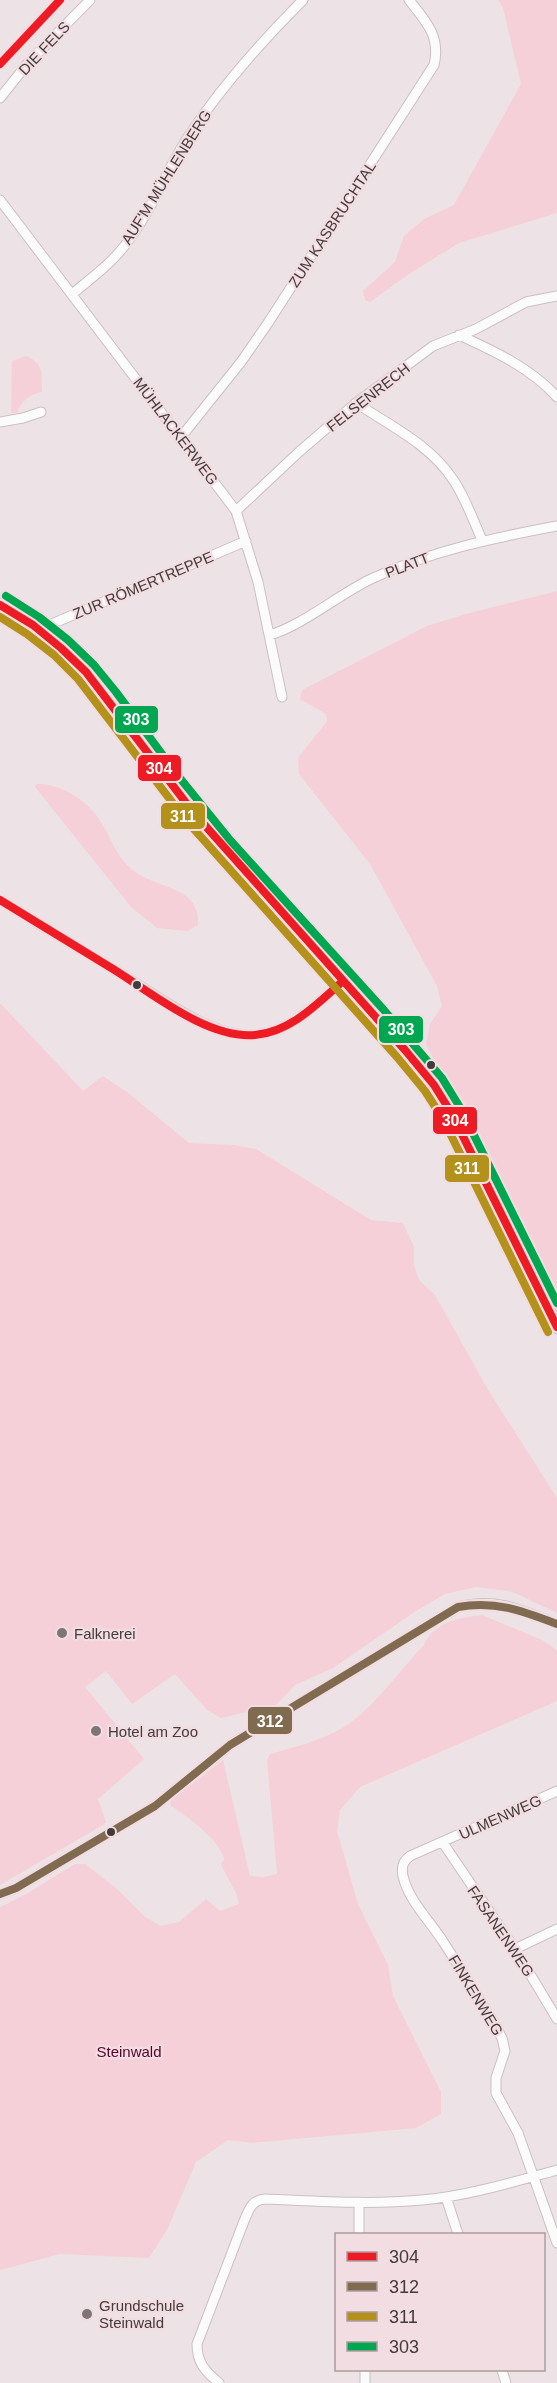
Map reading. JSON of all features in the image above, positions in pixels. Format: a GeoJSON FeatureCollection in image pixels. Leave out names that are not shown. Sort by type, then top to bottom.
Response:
{"type":"FeatureCollection","features":[{"type":"Feature","properties":{"kind":"street"},"geometry":{"type":"LineString","coordinates":[[0,64],[60,0]]}},
{"type":"Feature","properties":{"kind":"street","name":"DIE FELS"},"geometry":{"type":"LineString","coordinates":[[0,98],[28,63],[90,0]]}},
{"type":"Feature","properties":{"kind":"street","name":"AUF'M MÜHLENBERG"},"geometry":{"type":"LineString","coordinates":[[72,294],[130,239],[157,195],[186,140],[206,111],[276,27],[303,0]]}},
{"type":"Feature","properties":{"kind":"street","name":"ZUM KASBRUCHTAL"},"geometry":{"type":"LineString","coordinates":[[181,437],[241,362],[268,323],[430,72],[437,54],[437,44],[430,29],[409,0]]}},
{"type":"Feature","properties":{"kind":"street","name":"MÜHLACKERWEG"},"geometry":{"type":"LineString","coordinates":[[0,200],[236,511],[270,635],[282,697]]}},
{"type":"Feature","properties":{"kind":"street","name":"FELSENRECH"},"geometry":{"type":"LineString","coordinates":[[236,511],[356,403],[433,346],[476,328],[516,307],[544,297],[557,296]]}},
{"type":"Feature","properties":{"kind":"street"},"geometry":{"type":"LineString","coordinates":[[459,335],[506,357],[534,376],[557,398]]}},
{"type":"Feature","properties":{"kind":"street"},"geometry":{"type":"LineString","coordinates":[[356,403],[419,443],[437,460],[453,480],[466,502],[482,540]]}},
{"type":"Feature","properties":{"kind":"street"},"geometry":{"type":"LineString","coordinates":[[0,422],[41,412]]}},
{"type":"Feature","properties":{"kind":"street","name":"PLATT"},"geometry":{"type":"LineString","coordinates":[[270,635],[287,629],[373,578],[429,556],[482,540],[557,526]]}},
{"type":"Feature","properties":{"kind":"street","name":"ZUR RÖMERTREPPE"},"geometry":{"type":"LineString","coordinates":[[40,629],[246,541]]}},
{"type":"Feature","properties":{"kind":"street"},"geometry":{"type":"LineString","coordinates":[[0,605],[40,629],[57,643],[112,702],[193,812],[434,1085],[452,1114],[557,1327]]}},
{"type":"Feature","properties":{"kind":"street"},"geometry":{"type":"LineString","coordinates":[[0,900],[191,1016],[227,1032],[254,1035],[283,1027],[343,981]]}},
{"type":"Feature","properties":{"kind":"street"},"geometry":{"type":"LineString","coordinates":[[0,1894],[16,1888],[155,1806],[230,1745],[458,1607],[478,1602],[492,1603],[518,1609],[557,1624]]}},
{"type":"Feature","properties":{"kind":"street","name":"ULMENWEG"},"geometry":{"type":"LineString","coordinates":[[443,1843],[557,1791]]}},
{"type":"Feature","properties":{"kind":"street","name":"FASANENWEG"},"geometry":{"type":"LineString","coordinates":[[443,1843],[515,1949],[557,2019]]}},
{"type":"Feature","properties":{"kind":"street","name":"FINKENWEG"},"geometry":{"type":"LineString","coordinates":[[443,1843],[405,1860],[402,1867],[403,1876],[411,1895],[444,1942],[502,2038],[506,2051],[496,2079],[495,2093],[519,2133],[534,2176]]}},
{"type":"Feature","properties":{"kind":"street"},"geometry":{"type":"LineString","coordinates":[[515,1949],[557,1929]]}},
{"type":"Feature","properties":{"kind":"street"},"geometry":{"type":"LineString","coordinates":[[219,2383],[199,2361],[197,2344],[250,2206],[256,2200],[359,2203],[446,2197],[557,2170]]}},
{"type":"Feature","properties":{"kind":"street"},"geometry":{"type":"LineString","coordinates":[[534,2176],[557,2243]]}},
{"type":"Feature","properties":{"kind":"street"},"geometry":{"type":"LineString","coordinates":[[446,2197],[457,2233]]}},
{"type":"Feature","properties":{"kind":"street"},"geometry":{"type":"LineString","coordinates":[[359,2203],[359,2233]]}},
{"type":"Feature","properties":{"kind":"green space"},"geometry":{"type":"Polygon","coordinates":[[[498,0],[557,0],[557,213],[459,243],[370,302],[365,300],[363,291],[395,262],[404,236],[424,219],[454,205],[521,84],[503,8],[498,0]]]}},
{"type":"Feature","properties":{"kind":"green space"},"geometry":{"type":"Polygon","coordinates":[[[26,356],[36,362],[41,370],[42,392],[26,399],[17,413],[11,413],[12,361],[26,356]]]}},
{"type":"Feature","properties":{"kind":"green space"},"geometry":{"type":"Polygon","coordinates":[[[557,591],[557,1306],[426,1044],[430,1024],[442,1006],[437,986],[370,864],[299,774],[298,758],[327,721],[326,714],[300,699],[302,690],[427,626],[557,591]]]}},
{"type":"Feature","properties":{"kind":"green space"},"geometry":{"type":"Polygon","coordinates":[[[36,784],[45,784],[64,790],[81,800],[96,814],[127,865],[142,876],[188,897],[194,904],[198,925],[188,931],[157,928],[131,907],[35,787],[36,784]]]}},
{"type":"Feature","properties":{"kind":"green space"},"geometry":{"type":"Polygon","coordinates":[[[0,1003],[83,1091],[103,1076],[127,1092],[189,1143],[234,1145],[256,1149],[371,1220],[403,1223],[414,1247],[414,1265],[419,1280],[435,1295],[487,1388],[557,1498],[557,1613],[513,1592],[476,1587],[445,1594],[416,1611],[333,1668],[295,1685],[276,1705],[221,1718],[207,1710],[175,1674],[132,1704],[106,1671],[85,1687],[144,1759],[98,1799],[106,1822],[103,1825],[0,1885],[0,1003]]]}},
{"type":"Feature","properties":{"kind":"green space","name":"Steinwald"},"geometry":{"type":"Polygon","coordinates":[[[482,1615],[542,1640],[557,1650],[557,1701],[360,1787],[340,1810],[337,1831],[358,1904],[388,1965],[393,1996],[441,2092],[441,2114],[416,2128],[252,2143],[228,2140],[196,2162],[167,2230],[149,2258],[60,2254],[0,2270],[0,1907],[75,1864],[85,1864],[116,1888],[144,1916],[160,1926],[179,1922],[206,1899],[220,1911],[239,1904],[236,1893],[221,1865],[224,1859],[216,1844],[194,1822],[171,1806],[170,1801],[223,1760],[250,1876],[264,1877],[277,1874],[267,1760],[270,1754],[317,1740],[344,1727],[375,1701],[424,1645],[433,1631],[448,1622],[482,1615]]]}},
{"type":"Feature","properties":{"kind":"transit line","name":"304"},"geometry":{"type":"LineString","coordinates":[[0,64],[60,0]]}},
{"type":"Feature","properties":{"kind":"transit line","name":"303"},"geometry":{"type":"LineString","coordinates":[[6,596],[39,617],[94,665],[230,840],[383,1009],[442,1078],[461,1109],[557,1303]]}},
{"type":"Feature","properties":{"kind":"transit line","name":"304"},"geometry":{"type":"LineString","coordinates":[[0,605],[33,625],[86,672],[193,812],[434,1085],[452,1114],[557,1327]]}},
{"type":"Feature","properties":{"kind":"transit line","name":"311"},"geometry":{"type":"LineString","coordinates":[[0,617],[54,655],[78,679],[185,819],[425,1091],[443,1119],[548,1332]]}},
{"type":"Feature","properties":{"kind":"transit line","name":"304"},"geometry":{"type":"LineString","coordinates":[[0,900],[162,1001],[218,1030],[237,1034],[268,1033],[303,1015],[343,981]]}},
{"type":"Feature","properties":{"kind":"transit line","name":"312"},"geometry":{"type":"LineString","coordinates":[[0,1894],[16,1888],[155,1806],[230,1745],[458,1607],[484,1605],[509,1608],[557,1624]]}},
{"type":"Feature","properties":{"kind":"place","name":"Falknerei"},"geometry":{"type":"Point","coordinates":[62,1633]}},
{"type":"Feature","properties":{"kind":"place","name":"Hotel am Zoo"},"geometry":{"type":"Point","coordinates":[96,1731]}},
{"type":"Feature","properties":{"kind":"place","name":"Grundschule Steinwald"},"geometry":{"type":"Point","coordinates":[87,2314]}}]}
